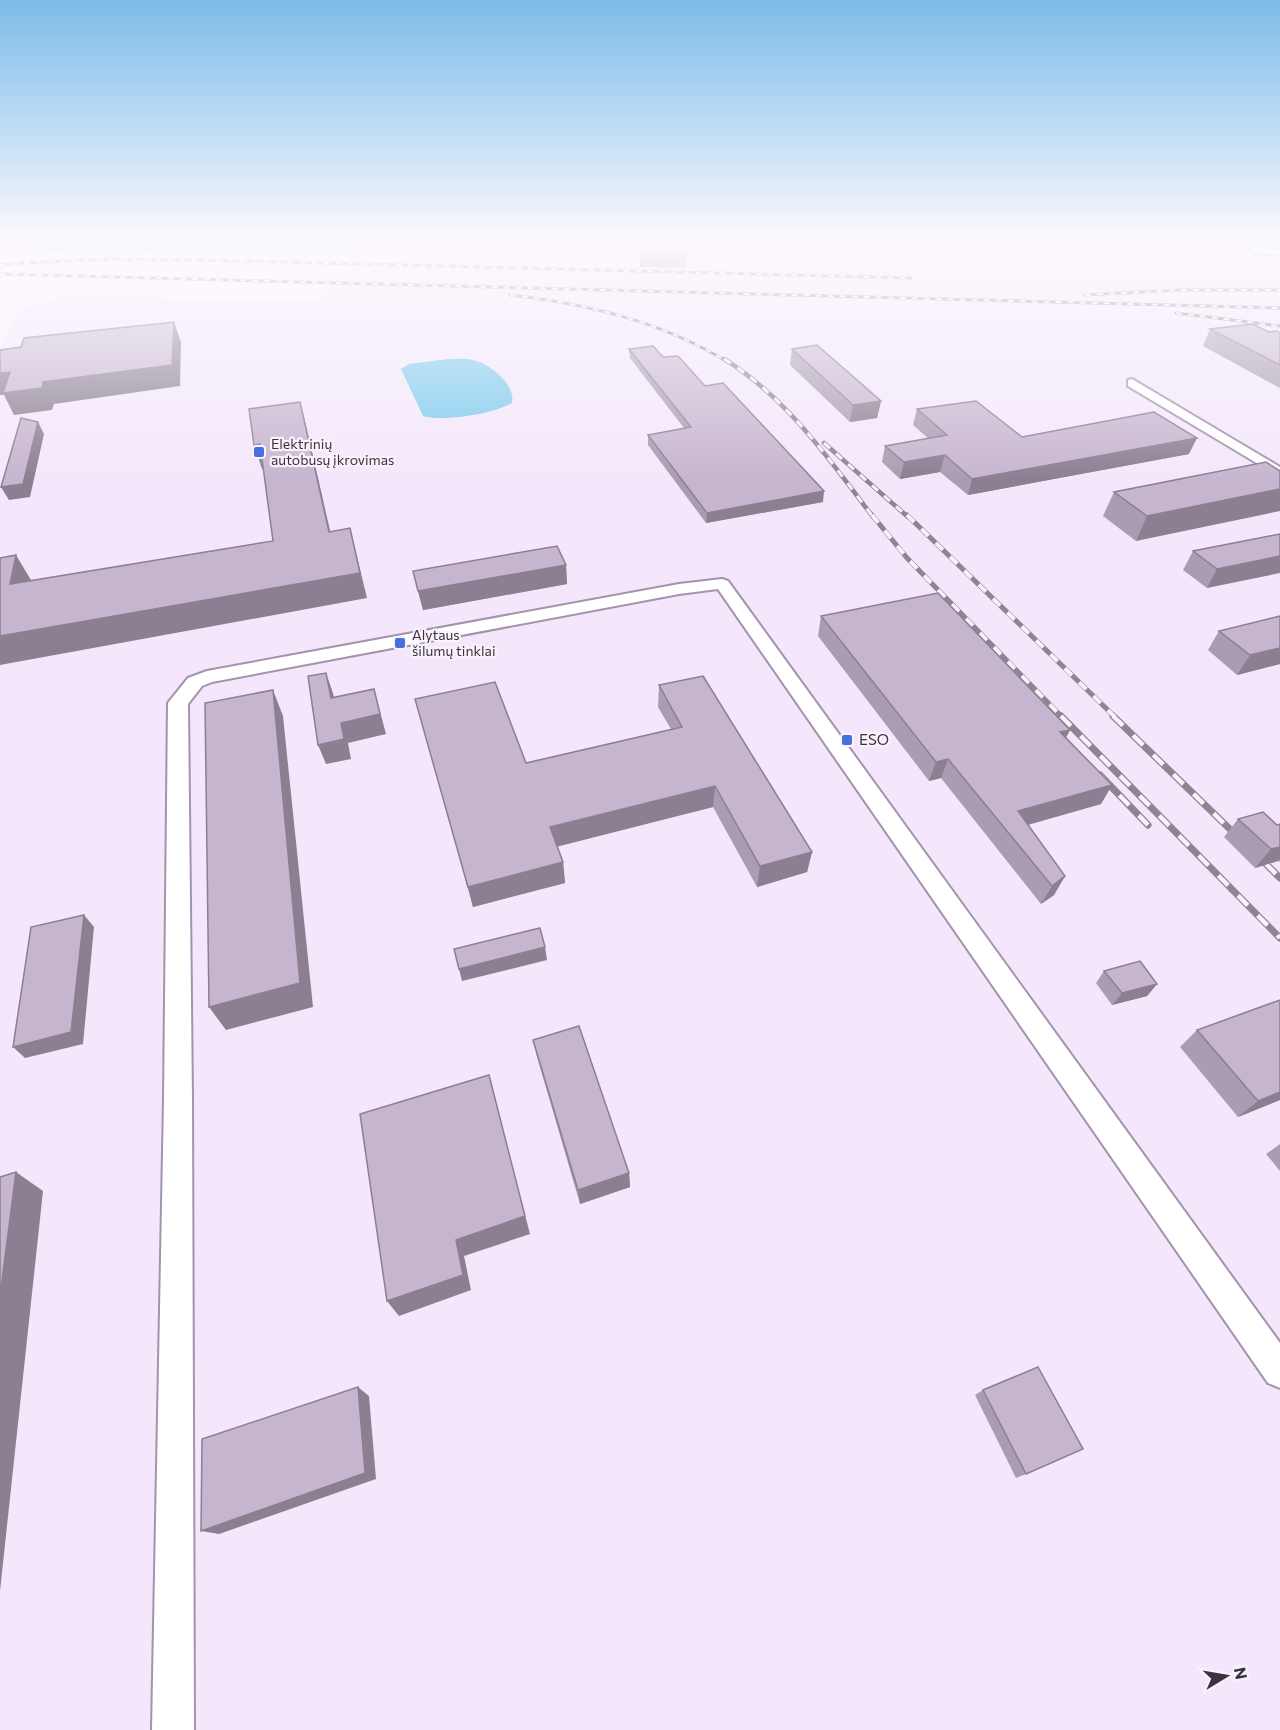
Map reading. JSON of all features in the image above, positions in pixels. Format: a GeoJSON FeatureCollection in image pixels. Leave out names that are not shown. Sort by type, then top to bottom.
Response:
{"type":"FeatureCollection","features":[{"type":"Feature","properties":{"kind":"street"},"geometry":{"type":"LineString","coordinates":[[1132,383],[1280,473]]}},
{"type":"Feature","properties":{"kind":"street"},"geometry":{"type":"LineString","coordinates":[[173,1730],[178,1099],[178,703],[195,682],[207,677],[679,589],[722,584],[1280,1371]]}},
{"type":"Feature","properties":{"kind":"shaded area"},"geometry":{"type":"Polygon","coordinates":[[[14,320],[1280,320],[1280,1730],[0,1730],[0,348],[14,320]]]}},
{"type":"Feature","properties":{"kind":"water"},"geometry":{"type":"Polygon","coordinates":[[[449,359],[473,360],[494,370],[510,389],[512,403],[493,411],[468,416],[432,418],[423,416],[401,369],[409,364],[449,359]]]}},
{"type":"Feature","properties":{"kind":"building"},"geometry":{"type":"Polygon","coordinates":[[[174,322],[172,365],[43,382],[42,388],[3,393],[10,372],[0,373],[0,350],[21,347],[24,338],[174,322]]]}},
{"type":"Feature","properties":{"kind":"building"},"geometry":{"type":"Polygon","coordinates":[[[1252,324],[1269,332],[1280,333],[1280,365],[1210,329],[1252,324]]]}},
{"type":"Feature","properties":{"kind":"building"},"geometry":{"type":"Polygon","coordinates":[[[817,345],[881,401],[853,405],[792,349],[817,345]]]}},
{"type":"Feature","properties":{"kind":"building"},"geometry":{"type":"Polygon","coordinates":[[[653,346],[663,357],[678,356],[705,386],[723,383],[824,491],[707,513],[648,435],[691,427],[629,349],[653,346]]]}},
{"type":"Feature","properties":{"kind":"building"},"geometry":{"type":"Polygon","coordinates":[[[976,401],[1022,437],[1154,412],[1197,438],[972,479],[945,455],[904,462],[885,446],[947,435],[917,409],[976,401]]]}},
{"type":"Feature","properties":{"kind":"building"},"geometry":{"type":"Polygon","coordinates":[[[300,402],[329,532],[350,528],[360,573],[0,636],[0,558],[16,555],[10,584],[273,541],[260,444],[254,445],[249,409],[300,402]]]}},
{"type":"Feature","properties":{"kind":"building"},"geometry":{"type":"Polygon","coordinates":[[[21,418],[38,422],[23,484],[1,487],[21,418]]]}},
{"type":"Feature","properties":{"kind":"building"},"geometry":{"type":"Polygon","coordinates":[[[1266,462],[1280,471],[1280,489],[1147,516],[1114,492],[1266,462]]]}},
{"type":"Feature","properties":{"kind":"building"},"geometry":{"type":"Polygon","coordinates":[[[1280,534],[1280,556],[1217,569],[1193,551],[1280,534]]]}},
{"type":"Feature","properties":{"kind":"building"},"geometry":{"type":"Polygon","coordinates":[[[557,546],[566,565],[418,591],[413,571],[557,546]]]}},
{"type":"Feature","properties":{"kind":"building"},"geometry":{"type":"Polygon","coordinates":[[[938,593],[1070,730],[1060,732],[1112,785],[1018,811],[1065,876],[1052,886],[948,759],[936,762],[821,616],[938,593]]]}},
{"type":"Feature","properties":{"kind":"building"},"geometry":{"type":"Polygon","coordinates":[[[1280,616],[1280,648],[1250,655],[1219,631],[1280,616]]]}},
{"type":"Feature","properties":{"kind":"building"},"geometry":{"type":"Polygon","coordinates":[[[326,673],[331,698],[374,689],[380,714],[341,723],[344,739],[318,745],[308,676],[326,673]]]}},
{"type":"Feature","properties":{"kind":"building"},"geometry":{"type":"Polygon","coordinates":[[[703,676],[812,852],[760,866],[715,786],[550,827],[563,862],[468,887],[415,699],[495,682],[526,763],[682,727],[659,685],[703,676]]]}},
{"type":"Feature","properties":{"kind":"building"},"geometry":{"type":"Polygon","coordinates":[[[273,690],[300,983],[209,1007],[205,703],[273,690]]]}},
{"type":"Feature","properties":{"kind":"building"},"geometry":{"type":"Polygon","coordinates":[[[1263,812],[1277,825],[1280,824],[1280,847],[1271,849],[1238,819],[1263,812]]]}},
{"type":"Feature","properties":{"kind":"building"},"geometry":{"type":"Polygon","coordinates":[[[84,915],[71,1032],[13,1047],[31,927],[84,915]]]}},
{"type":"Feature","properties":{"kind":"building"},"geometry":{"type":"Polygon","coordinates":[[[540,928],[545,947],[459,969],[454,949],[540,928]]]}},
{"type":"Feature","properties":{"kind":"building"},"geometry":{"type":"Polygon","coordinates":[[[1140,961],[1157,984],[1122,993],[1104,971],[1140,961]]]}},
{"type":"Feature","properties":{"kind":"building"},"geometry":{"type":"Polygon","coordinates":[[[1280,1000],[1280,1092],[1258,1101],[1197,1030],[1280,1000]]]}},
{"type":"Feature","properties":{"kind":"building"},"geometry":{"type":"Polygon","coordinates":[[[579,1026],[629,1173],[578,1190],[533,1040],[579,1026]]]}},
{"type":"Feature","properties":{"kind":"building"},"geometry":{"type":"Polygon","coordinates":[[[489,1075],[525,1216],[456,1240],[463,1275],[387,1301],[360,1114],[489,1075]]]}},
{"type":"Feature","properties":{"kind":"building"},"geometry":{"type":"Polygon","coordinates":[[[16,1172],[0,1296],[0,1177],[16,1172]]]}},
{"type":"Feature","properties":{"kind":"building"},"geometry":{"type":"Polygon","coordinates":[[[1038,1367],[1083,1449],[1026,1474],[983,1390],[1038,1367]]]}},
{"type":"Feature","properties":{"kind":"building"},"geometry":{"type":"Polygon","coordinates":[[[358,1387],[365,1473],[201,1531],[202,1439],[358,1387]]]}},
{"type":"Feature","properties":{"kind":"railway"},"geometry":{"type":"LineString","coordinates":[[633,320],[675,335],[726,361]]}},
{"type":"Feature","properties":{"kind":"railway"},"geometry":{"type":"LineString","coordinates":[[1230,320],[1280,326]]}},
{"type":"Feature","properties":{"kind":"railway"},"geometry":{"type":"LineString","coordinates":[[724,359],[767,392],[806,431],[873,517]]}},
{"type":"Feature","properties":{"kind":"railway"},"geometry":{"type":"LineString","coordinates":[[824,443],[908,517]]}},
{"type":"Feature","properties":{"kind":"railway"},"geometry":{"type":"LineString","coordinates":[[872,515],[907,558],[1062,717]]}},
{"type":"Feature","properties":{"kind":"railway"},"geometry":{"type":"LineString","coordinates":[[907,515],[1115,717]]}},
{"type":"Feature","properties":{"kind":"railway"},"geometry":{"type":"LineString","coordinates":[[1061,716],[1280,938]]}},
{"type":"Feature","properties":{"kind":"railway"},"geometry":{"type":"LineString","coordinates":[[1113,716],[1235,834]]}},
{"type":"Feature","properties":{"kind":"railway"},"geometry":{"type":"LineString","coordinates":[[1100,775],[1148,825]]}},
{"type":"Feature","properties":{"kind":"railway"},"geometry":{"type":"LineString","coordinates":[[1266,864],[1280,878]]}},
{"type":"Feature","properties":{"kind":"place","name":"Elektrinių autobusų įkrovimas"},"geometry":{"type":"Point","coordinates":[259,452]}},
{"type":"Feature","properties":{"kind":"place","name":"Alytaus šilumų tinklai"},"geometry":{"type":"Point","coordinates":[400,643]}},
{"type":"Feature","properties":{"kind":"place","name":"ESO"},"geometry":{"type":"Point","coordinates":[847,740]}}]}
